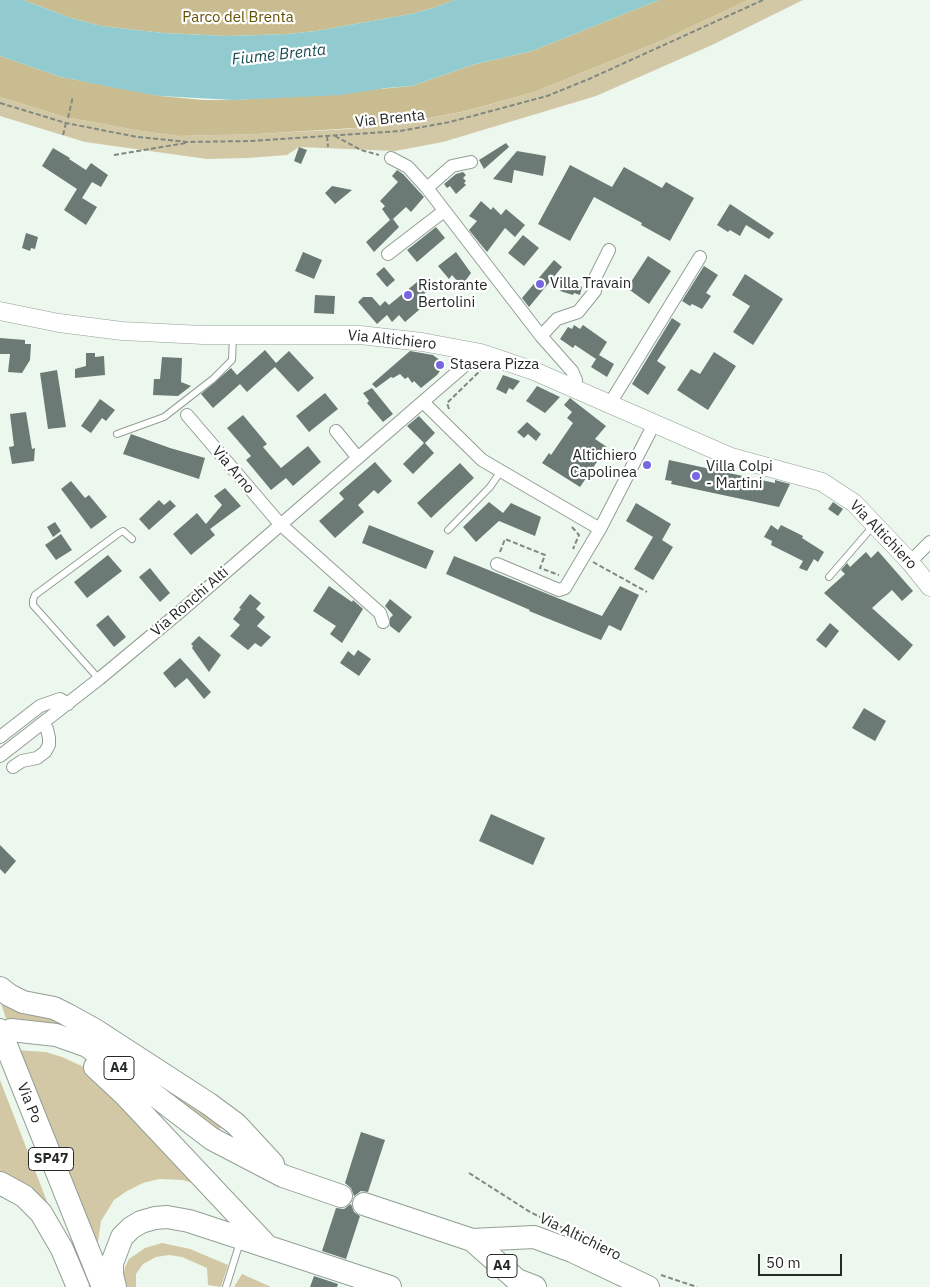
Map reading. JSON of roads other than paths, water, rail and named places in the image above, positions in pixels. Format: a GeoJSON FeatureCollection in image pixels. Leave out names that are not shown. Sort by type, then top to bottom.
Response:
{"type":"FeatureCollection","features":[{"type":"Feature","properties":{"kind":"highway"},"geometry":{"type":"LineString","coordinates":[[0,988],[9,996],[23,1002],[54,1008],[95,1030],[209,1104],[236,1124],[283,1176]]}},
{"type":"Feature","properties":{"kind":"highway"},"geometry":{"type":"LineString","coordinates":[[9,1035],[83,1059],[96,1068],[120,1089],[269,1248]]}},
{"type":"Feature","properties":{"kind":"highway","name":"A4"},"geometry":{"type":"LineString","coordinates":[[9,1035],[56,1035],[87,1046],[212,1139],[283,1176],[341,1196]]}},
{"type":"Feature","properties":{"kind":"highway","name":"Via Po"},"geometry":{"type":"LineString","coordinates":[[9,1035],[103,1287]]}},
{"type":"Feature","properties":{"kind":"highway","name":"Via Po"},"geometry":{"type":"LineString","coordinates":[[0,1065],[88,1287]]}},
{"type":"Feature","properties":{"kind":"highway"},"geometry":{"type":"LineString","coordinates":[[0,1182],[24,1196],[41,1213],[62,1249],[78,1287]]}},
{"type":"Feature","properties":{"kind":"highway","name":"A4"},"geometry":{"type":"LineString","coordinates":[[364,1204],[472,1240],[516,1280],[535,1287]]}},
{"type":"Feature","properties":{"kind":"highway"},"geometry":{"type":"LineString","coordinates":[[115,1287],[112,1263],[122,1238],[131,1228],[140,1222],[154,1218],[179,1218],[390,1287]]}},
{"type":"Feature","properties":{"kind":"highway"},"geometry":{"type":"LineString","coordinates":[[472,1240],[534,1237],[654,1281]]}},
{"type":"Feature","properties":{"kind":"street"},"geometry":{"type":"LineString","coordinates":[[391,158],[408,167],[427,188],[541,336],[572,371],[576,380],[573,389]]}},
{"type":"Feature","properties":{"kind":"street"},"geometry":{"type":"LineString","coordinates":[[427,188],[452,166],[471,162]]}},
{"type":"Feature","properties":{"kind":"street"},"geometry":{"type":"LineString","coordinates":[[388,254],[444,211]]}},
{"type":"Feature","properties":{"kind":"street"},"geometry":{"type":"LineString","coordinates":[[541,336],[557,319],[578,312],[590,298],[595,290],[596,276],[609,250]]}},
{"type":"Feature","properties":{"kind":"street"},"geometry":{"type":"LineString","coordinates":[[609,405],[700,257]]}},
{"type":"Feature","properties":{"kind":"street","name":"Via Altichiero"},"geometry":{"type":"LineString","coordinates":[[0,311],[59,323],[114,330],[164,334],[360,335],[407,339],[471,351],[534,371],[731,457],[822,482],[854,503],[910,562],[930,587]]}},
{"type":"Feature","properties":{"kind":"street","name":"Via Ronchi Alti"},"geometry":{"type":"LineString","coordinates":[[0,756],[100,679],[185,603],[464,367],[471,351]]}},
{"type":"Feature","properties":{"kind":"street"},"geometry":{"type":"LineString","coordinates":[[423,402],[482,460],[600,529]]}},
{"type":"Feature","properties":{"kind":"street","name":"Via Arno"},"geometry":{"type":"LineString","coordinates":[[187,415],[280,524]]}},
{"type":"Feature","properties":{"kind":"street"},"geometry":{"type":"LineString","coordinates":[[498,560],[559,590],[565,588],[600,529],[654,424]]}},
{"type":"Feature","properties":{"kind":"street"},"geometry":{"type":"LineString","coordinates":[[336,431],[358,458]]}},
{"type":"Feature","properties":{"kind":"street"},"geometry":{"type":"LineString","coordinates":[[280,524],[380,613],[383,622]]}},
{"type":"Feature","properties":{"kind":"street"},"geometry":{"type":"LineString","coordinates":[[910,562],[930,542]]}},
{"type":"Feature","properties":{"kind":"street"},"geometry":{"type":"LineString","coordinates":[[0,737],[40,706],[60,699],[68,704]]}},
{"type":"Feature","properties":{"kind":"street"},"geometry":{"type":"LineString","coordinates":[[13,767],[22,761],[37,758],[45,752],[49,745],[49,738],[47,728],[43,724]]}},
{"type":"Feature","properties":{"kind":"lane"},"geometry":{"type":"LineString","coordinates":[[117,434],[164,417],[213,379],[232,360],[233,334]]}},
{"type":"Feature","properties":{"kind":"lane"},"geometry":{"type":"LineString","coordinates":[[448,530],[490,487],[501,471]]}},
{"type":"Feature","properties":{"kind":"lane"},"geometry":{"type":"LineString","coordinates":[[830,577],[875,524]]}},
{"type":"Feature","properties":{"kind":"lane"},"geometry":{"type":"LineString","coordinates":[[100,679],[33,606],[33,600],[35,595],[119,533],[123,531],[132,539]]}},
{"type":"Feature","properties":{"kind":"lane"},"geometry":{"type":"LineString","coordinates":[[226,1287],[241,1239]]}},
{"type":"Feature","properties":{"kind":"water","name":"Fiume Brenta"},"geometry":{"type":"Polygon","coordinates":[[[0,0],[23,0],[71,18],[101,26],[163,33],[227,36],[316,31],[411,14],[455,0],[659,0],[532,51],[472,65],[412,86],[341,95],[234,100],[160,96],[121,89],[61,77],[0,56],[0,0]]]}},
{"type":"Feature","properties":{"kind":"place","name":"Villa Travain"},"geometry":{"type":"Point","coordinates":[540,284]}},
{"type":"Feature","properties":{"kind":"place","name":"Ristorante Bertolini"},"geometry":{"type":"Point","coordinates":[408,295]}},
{"type":"Feature","properties":{"kind":"place","name":"Stasera Pizza"},"geometry":{"type":"Point","coordinates":[440,365]}},
{"type":"Feature","properties":{"kind":"place","name":"Altichiero Capolinea"},"geometry":{"type":"Point","coordinates":[647,465]}},
{"type":"Feature","properties":{"kind":"place","name":"Villa Colpi - Martini"},"geometry":{"type":"Point","coordinates":[696,476]}},
{"type":"Feature","properties":{"kind":"park label","name":"Parco del Brenta"},"geometry":{"type":"Point","coordinates":[238,18]}}]}
